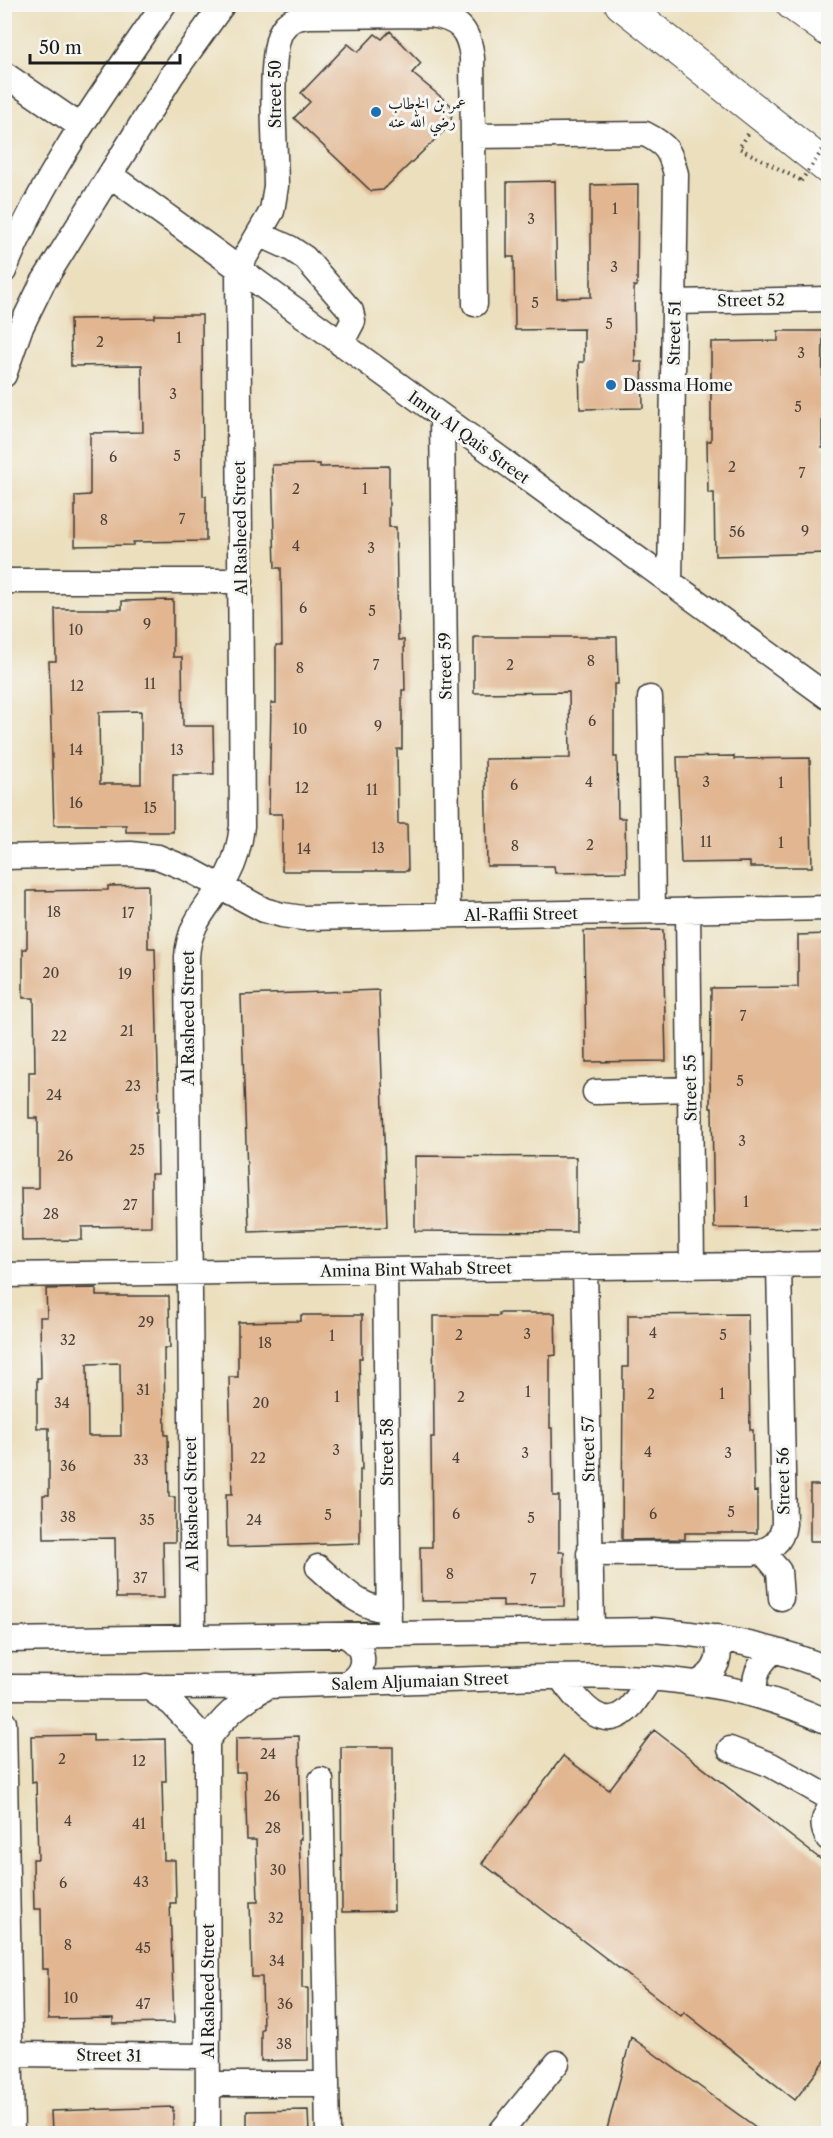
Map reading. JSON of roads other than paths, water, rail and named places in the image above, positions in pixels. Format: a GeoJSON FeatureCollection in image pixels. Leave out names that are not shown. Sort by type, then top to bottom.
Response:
{"type":"FeatureCollection","features":[{"type":"Feature","properties":{"kind":"main road"},"geometry":{"type":"LineString","coordinates":[[621,4],[815,174]]}},
{"type":"Feature","properties":{"kind":"main road"},"geometry":{"type":"LineString","coordinates":[[792,4],[828,30]]}},
{"type":"Feature","properties":{"kind":"street"},"geometry":{"type":"LineString","coordinates":[[42,284],[24,283],[6,267],[41,193],[80,126],[164,4]]}},
{"type":"Feature","properties":{"kind":"street"},"geometry":{"type":"LineString","coordinates":[[172,75],[174,56],[202,10],[203,4]]}},
{"type":"Feature","properties":{"kind":"street"},"geometry":{"type":"LineString","coordinates":[[4,375],[20,329],[42,284],[172,75],[223,4]]}},
{"type":"Feature","properties":{"kind":"street","name":"Street 50"},"geometry":{"type":"LineString","coordinates":[[238,269],[272,211],[276,186],[274,71],[276,46],[281,32],[292,20],[309,16],[431,15],[447,18],[459,25],[471,47],[475,304]]}},
{"type":"Feature","properties":{"kind":"street"},"geometry":{"type":"LineString","coordinates":[[4,74],[80,126]]}},
{"type":"Feature","properties":{"kind":"street","name":"Street 51"},"geometry":{"type":"LineString","coordinates":[[473,136],[645,134],[661,142],[671,154],[675,174],[670,583]]}},
{"type":"Feature","properties":{"kind":"street","name":"Imru Al Qais Street"},"geometry":{"type":"LineString","coordinates":[[110,175],[828,697]]}},
{"type":"Feature","properties":{"kind":"street"},"geometry":{"type":"LineString","coordinates":[[258,234],[290,248],[305,258],[351,311],[353,321],[341,344]]}},
{"type":"Feature","properties":{"kind":"street","name":"Al Rasheed Street"},"geometry":{"type":"LineString","coordinates":[[193,1637],[188,945],[195,922],[221,886],[234,863],[242,826],[238,269]]}},
{"type":"Feature","properties":{"kind":"street","name":"Street 52"},"geometry":{"type":"LineString","coordinates":[[674,302],[828,299]]}},
{"type":"Feature","properties":{"kind":"street","name":"Street 59"},"geometry":{"type":"LineString","coordinates":[[442,417],[448,915]]}},
{"type":"Feature","properties":{"kind":"street"},"geometry":{"type":"LineString","coordinates":[[4,581],[241,581]]}},
{"type":"Feature","properties":{"kind":"street"},"geometry":{"type":"LineString","coordinates":[[650,698],[653,911]]}},
{"type":"Feature","properties":{"kind":"street","name":"Al-Raffii Street"},"geometry":{"type":"LineString","coordinates":[[4,857],[148,855],[172,862],[221,886],[256,907],[282,915],[303,918],[828,908]]}},
{"type":"Feature","properties":{"kind":"street","name":"Street 55"},"geometry":{"type":"LineString","coordinates":[[688,910],[692,1266]]}},
{"type":"Feature","properties":{"kind":"street"},"geometry":{"type":"LineString","coordinates":[[595,1092],[690,1089]]}},
{"type":"Feature","properties":{"kind":"street","name":"Street 56"},"geometry":{"type":"LineString","coordinates":[[764,1550],[778,1541],[784,1524],[779,1264]]}},
{"type":"Feature","properties":{"kind":"street","name":"Amina Bint Wahab Street"},"geometry":{"type":"LineString","coordinates":[[4,1275],[828,1264]]}},
{"type":"Feature","properties":{"kind":"street","name":"Street 57"},"geometry":{"type":"LineString","coordinates":[[585,1267],[592,1631]]}},
{"type":"Feature","properties":{"kind":"street","name":"Street 58"},"geometry":{"type":"LineString","coordinates":[[385,1270],[388,1634]]}},
{"type":"Feature","properties":{"kind":"street"},"geometry":{"type":"LineString","coordinates":[[589,1554],[752,1553],[764,1550],[779,1570],[781,1598]]}},
{"type":"Feature","properties":{"kind":"street"},"geometry":{"type":"LineString","coordinates":[[318,1567],[363,1604],[388,1610]]}},
{"type":"Feature","properties":{"kind":"street"},"geometry":{"type":"LineString","coordinates":[[7,1635],[346,1636],[653,1630],[716,1636],[774,1651],[828,1669]]}},
{"type":"Feature","properties":{"kind":"street"},"geometry":{"type":"LineString","coordinates":[[346,1636],[359,1646],[362,1654],[361,1670],[349,1682]]}},
{"type":"Feature","properties":{"kind":"street"},"geometry":{"type":"LineString","coordinates":[[699,1682],[713,1671],[718,1663],[720,1654],[716,1636]]}},
{"type":"Feature","properties":{"kind":"street"},"geometry":{"type":"LineString","coordinates":[[755,1695],[754,1686],[758,1670],[767,1656],[774,1651]]}},
{"type":"Feature","properties":{"kind":"street"},"geometry":{"type":"LineString","coordinates":[[560,1677],[589,1711],[598,1716],[607,1717],[617,1716],[626,1711],[651,1678]]}},
{"type":"Feature","properties":{"kind":"street","name":"Salem Aljumaian Street"},"geometry":{"type":"LineString","coordinates":[[4,1687],[268,1686],[560,1677],[651,1678],[699,1682],[755,1695],[796,1708],[828,1722]]}},
{"type":"Feature","properties":{"kind":"street"},"geometry":{"type":"LineString","coordinates":[[146,1686],[172,1704],[207,1741],[226,1715],[237,1705],[268,1686]]}},
{"type":"Feature","properties":{"kind":"street"},"geometry":{"type":"LineString","coordinates":[[4,1723],[12,2133]]}},
{"type":"Feature","properties":{"kind":"street","name":"Al Rasheed Street"},"geometry":{"type":"LineString","coordinates":[[207,1741],[208,2133]]}},
{"type":"Feature","properties":{"kind":"street"},"geometry":{"type":"LineString","coordinates":[[730,1749],[771,1765],[828,1797]]}},
{"type":"Feature","properties":{"kind":"street"},"geometry":{"type":"LineString","coordinates":[[321,1780],[327,2133]]}},
{"type":"Feature","properties":{"kind":"street"},"geometry":{"type":"LineString","coordinates":[[828,1811],[823,1825],[828,1838]]}},
{"type":"Feature","properties":{"kind":"street","name":"Street 31"},"geometry":{"type":"LineString","coordinates":[[10,2054],[208,2056]]}},
{"type":"Feature","properties":{"kind":"street"},"geometry":{"type":"LineString","coordinates":[[499,2133],[557,2063]]}},
{"type":"Feature","properties":{"kind":"street"},"geometry":{"type":"LineString","coordinates":[[208,2084],[327,2084]]}},
{"type":"Feature","properties":{"kind":"place","name":"عمر بن الخطاب رضي الله عنه"},"geometry":{"type":"Point","coordinates":[376,112]}},
{"type":"Feature","properties":{"kind":"place","name":"Dassma Home"},"geometry":{"type":"Point","coordinates":[611,385]}}]}
